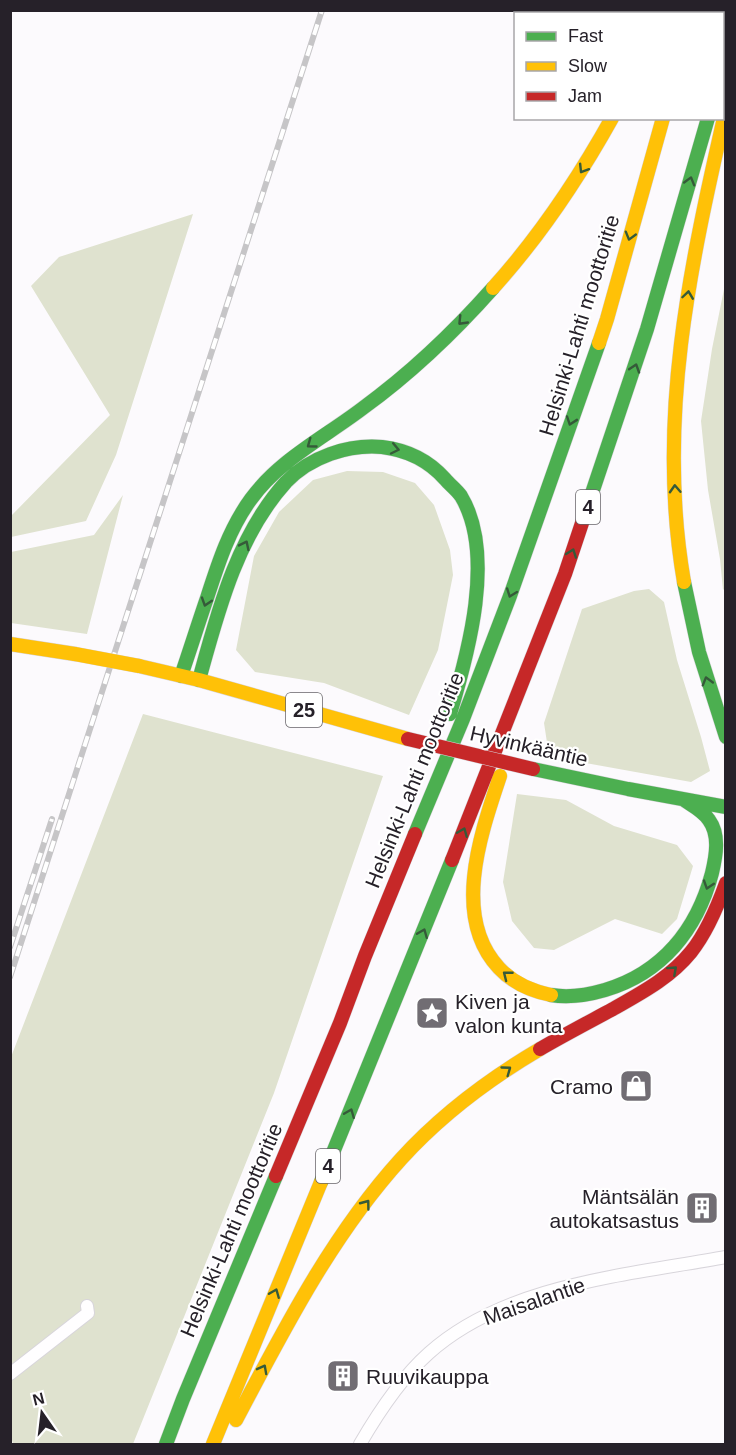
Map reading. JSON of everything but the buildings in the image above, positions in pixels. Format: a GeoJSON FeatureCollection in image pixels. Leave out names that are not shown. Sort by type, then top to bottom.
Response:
{"type":"FeatureCollection","features":[{"type":"Feature","properties":{"kind":"highway"},"geometry":{"type":"LineString","coordinates":[[181,676],[218,565],[241,514],[259,488],[279,468],[373,401],[447,337],[523,253],[566,197],[611,120]]}},
{"type":"Feature","properties":{"kind":"highway","name":"Helsinki-Lahti moottoritie"},"geometry":{"type":"LineString","coordinates":[[166,1444],[463,719],[534,530],[606,319],[662,120]]}},
{"type":"Feature","properties":{"kind":"highway","name":"4"},"geometry":{"type":"LineString","coordinates":[[213,1444],[433,908],[565,574],[647,329],[707,120]]}},
{"type":"Feature","properties":{"kind":"highway"},"geometry":{"type":"LineString","coordinates":[[724,120],[692,272],[681,341],[676,395],[674,471],[676,517],[687,601],[705,673],[726,737]]}},
{"type":"Feature","properties":{"kind":"highway"},"geometry":{"type":"LineString","coordinates":[[200,680],[238,559],[259,516],[288,479],[303,468],[326,456],[354,447],[381,446],[403,450],[425,460],[460,496],[471,520],[476,540],[475,606],[470,637],[448,718],[365,956]]}},
{"type":"Feature","properties":{"kind":"highway"},"geometry":{"type":"LineString","coordinates":[[565,574],[485,823],[478,853],[474,881],[476,923],[481,943],[493,962],[506,975],[525,988],[557,996],[578,996],[621,985],[640,976],[660,962],[675,947],[693,921],[714,866],[717,846],[716,832],[711,822],[703,813],[684,800]]}},
{"type":"Feature","properties":{"kind":"highway","name":"Hyvinkääntie"},"geometry":{"type":"LineString","coordinates":[[10,644],[139,666],[200,680],[408,739],[533,769],[726,807]]}},
{"type":"Feature","properties":{"kind":"highway"},"geometry":{"type":"LineString","coordinates":[[222,1444],[290,1318],[319,1270],[378,1186],[410,1150],[473,1094],[517,1063],[669,975],[684,961],[709,927],[726,884]]}},
{"type":"Feature","properties":{"kind":"street","name":"Maisalantie"},"geometry":{"type":"LineString","coordinates":[[360,1444],[400,1385],[429,1353],[483,1317],[515,1303],[586,1282],[726,1257]]}},
{"type":"Feature","properties":{"kind":"street"},"geometry":{"type":"LineString","coordinates":[[10,1374],[88,1313],[87,1306]]}},
{"type":"Feature","properties":{"kind":"green space"},"geometry":{"type":"Polygon","coordinates":[[[193,214],[116,455],[86,521],[11,537],[11,516],[110,415],[31,286],[59,257],[193,214]]]}},
{"type":"Feature","properties":{"kind":"green space"},"geometry":{"type":"Polygon","coordinates":[[[725,284],[726,587],[723,590],[708,490],[701,421],[725,284]]]}},
{"type":"Feature","properties":{"kind":"green space"},"geometry":{"type":"Polygon","coordinates":[[[347,471],[383,472],[415,483],[434,505],[450,550],[453,575],[438,650],[409,715],[324,683],[255,672],[236,650],[254,556],[279,512],[313,480],[347,471]]]}},
{"type":"Feature","properties":{"kind":"green space"},"geometry":{"type":"Polygon","coordinates":[[[123,495],[87,634],[11,623],[11,552],[94,535],[123,495]]]}},
{"type":"Feature","properties":{"kind":"green space"},"geometry":{"type":"Polygon","coordinates":[[[649,589],[664,602],[677,660],[710,771],[691,782],[580,762],[548,749],[544,723],[582,609],[634,591],[649,589]]]}},
{"type":"Feature","properties":{"kind":"green space"},"geometry":{"type":"Polygon","coordinates":[[[143,714],[383,776],[274,1093],[133,1444],[13,1444],[11,1437],[11,1057],[143,714]]]}},
{"type":"Feature","properties":{"kind":"green space"},"geometry":{"type":"Polygon","coordinates":[[[517,794],[566,800],[614,826],[677,845],[693,866],[677,919],[662,934],[615,919],[554,950],[534,948],[512,921],[503,882],[517,794]]]}},
{"type":"Feature","properties":{"kind":"railway"},"geometry":{"type":"LineString","coordinates":[[10,977],[322,10]]}},
{"type":"Feature","properties":{"kind":"railway"},"geometry":{"type":"LineString","coordinates":[[10,947],[52,819]]}},
{"type":"Feature","properties":{"kind":"traffic: fast"},"geometry":{"type":"LineString","coordinates":[[724,60],[726,54]]}},
{"type":"Feature","properties":{"kind":"traffic: fast"},"geometry":{"type":"LineString","coordinates":[[586,511],[647,329],[707,120]]}},
{"type":"Feature","properties":{"kind":"traffic: fast"},"geometry":{"type":"LineString","coordinates":[[181,676],[225,547],[243,510],[262,485],[303,450],[381,395],[447,336],[493,288]]}},
{"type":"Feature","properties":{"kind":"traffic: fast"},"geometry":{"type":"LineString","coordinates":[[415,834],[463,719],[510,596],[599,343]]}},
{"type":"Feature","properties":{"kind":"traffic: fast"},"geometry":{"type":"LineString","coordinates":[[199,680],[231,575],[254,526],[286,482],[306,466],[330,454],[356,448],[391,448],[425,462],[461,496],[471,520],[477,546],[478,575],[471,634],[450,714]]}},
{"type":"Feature","properties":{"kind":"traffic: fast"},"geometry":{"type":"LineString","coordinates":[[684,582],[699,652],[726,737]]}},
{"type":"Feature","properties":{"kind":"traffic: fast"},"geometry":{"type":"LineString","coordinates":[[533,769],[726,807]]}},
{"type":"Feature","properties":{"kind":"traffic: fast"},"geometry":{"type":"LineString","coordinates":[[551,995],[585,995],[625,982],[644,973],[660,961],[687,931],[705,894],[716,846],[715,832],[709,820],[701,811],[684,800]]}},
{"type":"Feature","properties":{"kind":"traffic: fast"},"geometry":{"type":"LineString","coordinates":[[321,1182],[452,860]]}},
{"type":"Feature","properties":{"kind":"traffic: fast"},"geometry":{"type":"LineString","coordinates":[[166,1444],[276,1176]]}},
{"type":"Feature","properties":{"kind":"traffic: slow"},"geometry":{"type":"LineString","coordinates":[[724,118],[726,109]]}},
{"type":"Feature","properties":{"kind":"traffic: slow"},"geometry":{"type":"LineString","coordinates":[[493,288],[527,248],[557,206],[611,120]]}},
{"type":"Feature","properties":{"kind":"traffic: slow"},"geometry":{"type":"LineString","coordinates":[[599,343],[662,120]]}},
{"type":"Feature","properties":{"kind":"traffic: slow"},"geometry":{"type":"LineString","coordinates":[[684,582],[676,522],[675,403],[681,344],[700,226],[724,120]]}},
{"type":"Feature","properties":{"kind":"traffic: slow"},"geometry":{"type":"LineString","coordinates":[[10,644],[75,654]]}},
{"type":"Feature","properties":{"kind":"traffic: slow"},"geometry":{"type":"LineString","coordinates":[[75,654],[139,666]]}},
{"type":"Feature","properties":{"kind":"traffic: slow"},"geometry":{"type":"LineString","coordinates":[[139,666],[199,680],[408,739]]}},
{"type":"Feature","properties":{"kind":"traffic: slow"},"geometry":{"type":"LineString","coordinates":[[500,776],[485,823],[474,874],[473,900],[476,924],[484,947],[504,973],[523,986],[551,995]]}},
{"type":"Feature","properties":{"kind":"traffic: slow"},"geometry":{"type":"LineString","coordinates":[[236,1420],[311,1284],[331,1251],[376,1188],[432,1127],[484,1085],[540,1049]]}},
{"type":"Feature","properties":{"kind":"traffic: slow"},"geometry":{"type":"LineString","coordinates":[[213,1444],[321,1182]]}},
{"type":"Feature","properties":{"kind":"traffic: jam"},"geometry":{"type":"LineString","coordinates":[[452,860],[565,574],[586,511]]}},
{"type":"Feature","properties":{"kind":"traffic: jam"},"geometry":{"type":"LineString","coordinates":[[408,739],[533,769]]}},
{"type":"Feature","properties":{"kind":"traffic: jam"},"geometry":{"type":"LineString","coordinates":[[276,1176],[415,834]]}},
{"type":"Feature","properties":{"kind":"traffic: jam"},"geometry":{"type":"LineString","coordinates":[[540,1049],[634,997],[674,970],[702,936],[726,883]]}},
{"type":"Feature","properties":{"kind":"place","name":"Kiven ja valon kunta"},"geometry":{"type":"Point","coordinates":[432,1013]}},
{"type":"Feature","properties":{"kind":"place","name":"Cramo"},"geometry":{"type":"Point","coordinates":[636,1086]}},
{"type":"Feature","properties":{"kind":"place","name":"Mäntsälän autokatsastus"},"geometry":{"type":"Point","coordinates":[702,1208]}},
{"type":"Feature","properties":{"kind":"place","name":"Ruuvikauppa"},"geometry":{"type":"Point","coordinates":[343,1376]}}]}
